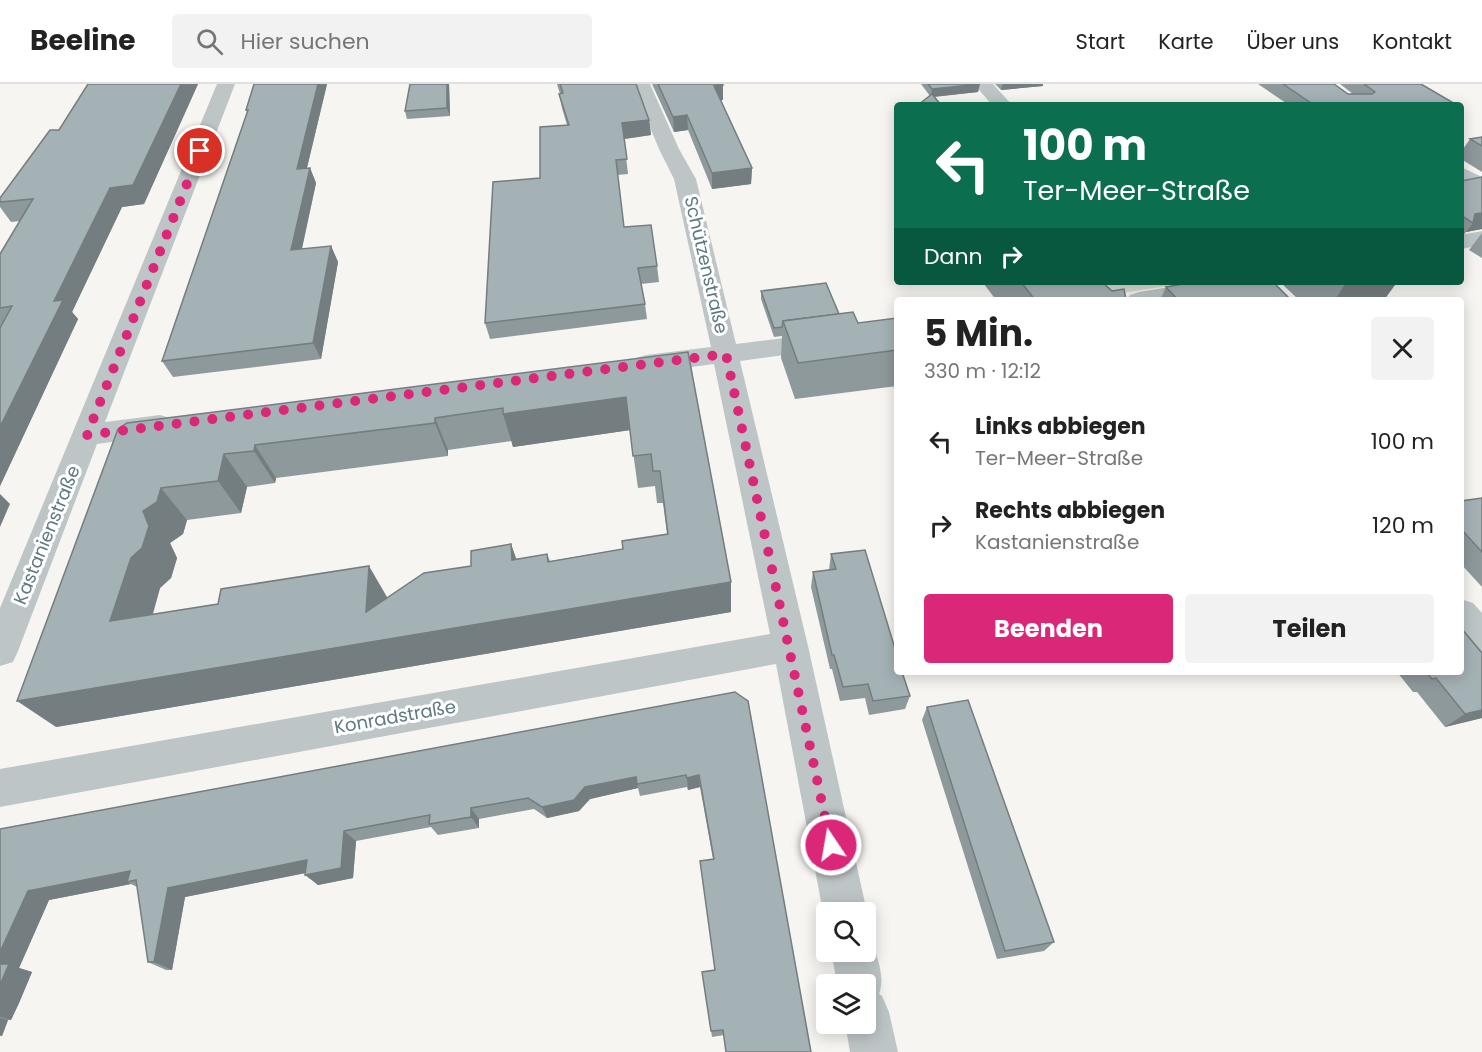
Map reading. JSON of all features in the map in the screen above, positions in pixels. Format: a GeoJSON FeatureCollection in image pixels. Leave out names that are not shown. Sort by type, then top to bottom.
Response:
{"type":"FeatureCollection","features":[{"type":"Feature","properties":{"kind":"street","name":"Kastanienstraße"},"geometry":{"type":"LineString","coordinates":[[0,651],[226,84]]}},
{"type":"Feature","properties":{"kind":"street","name":"Schützenstraße"},"geometry":{"type":"LineString","coordinates":[[640,84],[669,149],[686,179],[790,646],[843,902]]}},
{"type":"Feature","properties":{"kind":"street"},"geometry":{"type":"LineString","coordinates":[[983,84],[999,102]]}},
{"type":"Feature","properties":{"kind":"street"},"geometry":{"type":"LineString","coordinates":[[1464,175],[1482,186]]}},
{"type":"Feature","properties":{"kind":"street"},"geometry":{"type":"LineString","coordinates":[[1464,241],[1482,238]]}},
{"type":"Feature","properties":{"kind":"street"},"geometry":{"type":"LineString","coordinates":[[1174,297],[1231,285]]}},
{"type":"Feature","properties":{"kind":"street"},"geometry":{"type":"LineString","coordinates":[[623,367],[894,332]]}},
{"type":"Feature","properties":{"kind":"street"},"geometry":{"type":"LineString","coordinates":[[87,435],[183,423]]}},
{"type":"Feature","properties":{"kind":"street"},"geometry":{"type":"LineString","coordinates":[[1464,617],[1482,638]]}},
{"type":"Feature","properties":{"kind":"street","name":"Konradstraße"},"geometry":{"type":"LineString","coordinates":[[0,788],[790,646]]}},
{"type":"Feature","properties":{"kind":"street"},"geometry":{"type":"LineString","coordinates":[[870,1034],[874,1052]]}},
{"type":"Feature","properties":{"kind":"shaded area"},"geometry":{"type":"Polygon","coordinates":[[[1086,285],[1174,285],[1096,297],[1086,285]]]}},
{"type":"Feature","properties":{"kind":"building"},"geometry":{"type":"Polygon","coordinates":[[[88,84],[181,84],[133,185],[110,188],[54,301],[63,300],[0,427],[0,328],[12,306],[0,308],[0,254],[33,199],[0,202],[0,198],[50,130],[59,130],[88,84]]]}},
{"type":"Feature","properties":{"kind":"building"},"geometry":{"type":"Polygon","coordinates":[[[254,84],[318,84],[297,169],[310,168],[291,250],[331,246],[313,343],[162,361],[248,110],[246,110],[254,84]]]}},
{"type":"Feature","properties":{"kind":"building"},"geometry":{"type":"Polygon","coordinates":[[[410,84],[447,84],[447,108],[405,111],[410,84]]]}},
{"type":"Feature","properties":{"kind":"building"},"geometry":{"type":"Polygon","coordinates":[[[560,84],[636,84],[649,120],[622,123],[627,159],[616,160],[624,227],[651,225],[657,266],[638,268],[645,304],[485,323],[493,182],[540,178],[540,127],[569,125],[559,94],[563,93],[560,84]]]}},
{"type":"Feature","properties":{"kind":"building"},"geometry":{"type":"Polygon","coordinates":[[[658,84],[722,84],[714,86],[752,168],[712,173],[687,115],[673,117],[658,84]]]}},
{"type":"Feature","properties":{"kind":"building"},"geometry":{"type":"Polygon","coordinates":[[[928,84],[980,84],[932,89],[928,84]]]}},
{"type":"Feature","properties":{"kind":"building"},"geometry":{"type":"Polygon","coordinates":[[[1283,84],[1334,84],[1348,94],[1372,94],[1375,92],[1364,84],[1421,84],[1452,102],[1310,102],[1283,84]]]}},
{"type":"Feature","properties":{"kind":"building"},"geometry":{"type":"Polygon","coordinates":[[[932,94],[939,102],[922,102],[932,94]]]}},
{"type":"Feature","properties":{"kind":"building"},"geometry":{"type":"Polygon","coordinates":[[[1482,137],[1482,146],[1470,139],[1482,137]]]}},
{"type":"Feature","properties":{"kind":"building"},"geometry":{"type":"Polygon","coordinates":[[[1482,177],[1482,213],[1475,214],[1473,223],[1464,217],[1464,180],[1482,177]]]}},
{"type":"Feature","properties":{"kind":"building"},"geometry":{"type":"Polygon","coordinates":[[[826,283],[839,314],[783,321],[782,327],[774,328],[761,291],[826,283]]]}},
{"type":"Feature","properties":{"kind":"building"},"geometry":{"type":"Polygon","coordinates":[[[1023,285],[1105,285],[1112,291],[1124,289],[1125,297],[1033,297],[1023,285]]]}},
{"type":"Feature","properties":{"kind":"building"},"geometry":{"type":"Polygon","coordinates":[[[1276,285],[1288,297],[1175,297],[1166,287],[1276,285]]]}},
{"type":"Feature","properties":{"kind":"building"},"geometry":{"type":"Polygon","coordinates":[[[853,312],[858,323],[894,318],[894,350],[798,363],[783,321],[853,312]]]}},
{"type":"Feature","properties":{"kind":"building"},"geometry":{"type":"Polygon","coordinates":[[[688,352],[731,582],[17,701],[118,429],[127,423],[688,352]],[[626,397],[503,414],[503,408],[435,418],[435,423],[255,445],[254,451],[224,454],[218,481],[161,488],[157,502],[143,511],[149,526],[142,548],[131,558],[110,621],[218,604],[221,589],[369,566],[366,612],[424,573],[471,566],[471,551],[511,544],[512,560],[547,554],[548,562],[623,549],[622,541],[668,534],[660,471],[653,471],[651,454],[633,456],[626,397]]]}},
{"type":"Feature","properties":{"kind":"building"},"geometry":{"type":"Polygon","coordinates":[[[1482,498],[1482,552],[1464,532],[1464,501],[1482,498]]]}},
{"type":"Feature","properties":{"kind":"building"},"geometry":{"type":"Polygon","coordinates":[[[865,550],[894,645],[894,675],[903,675],[910,696],[873,701],[868,684],[843,687],[834,655],[832,655],[813,572],[836,569],[831,554],[865,550]]]}},
{"type":"Feature","properties":{"kind":"building"},"geometry":{"type":"Polygon","coordinates":[[[1464,632],[1482,653],[1482,710],[1465,714],[1436,678],[1432,679],[1429,675],[1464,675],[1464,632]]]}},
{"type":"Feature","properties":{"kind":"building"},"geometry":{"type":"Polygon","coordinates":[[[735,692],[748,701],[811,1052],[726,1052],[723,1030],[711,1031],[702,972],[715,970],[700,861],[714,859],[699,775],[687,778],[686,775],[637,784],[636,777],[585,787],[574,800],[542,807],[528,798],[471,808],[471,817],[429,824],[430,815],[344,831],[341,868],[305,875],[307,860],[168,888],[154,962],[148,962],[136,880],[127,882],[130,871],[28,891],[0,952],[0,829],[735,692]]]}},
{"type":"Feature","properties":{"kind":"building"},"geometry":{"type":"Polygon","coordinates":[[[968,700],[1054,942],[1005,951],[927,707],[968,700]]]}},
{"type":"Feature","properties":{"kind":"building"},"geometry":{"type":"Polygon","coordinates":[[[0,964],[9,964],[0,985],[0,964]]]}},
{"type":"Feature","properties":{"kind":"route"},"geometry":{"type":"LineString","coordinates":[[200,151],[87,435],[726,354],[831,845]]}}]}
